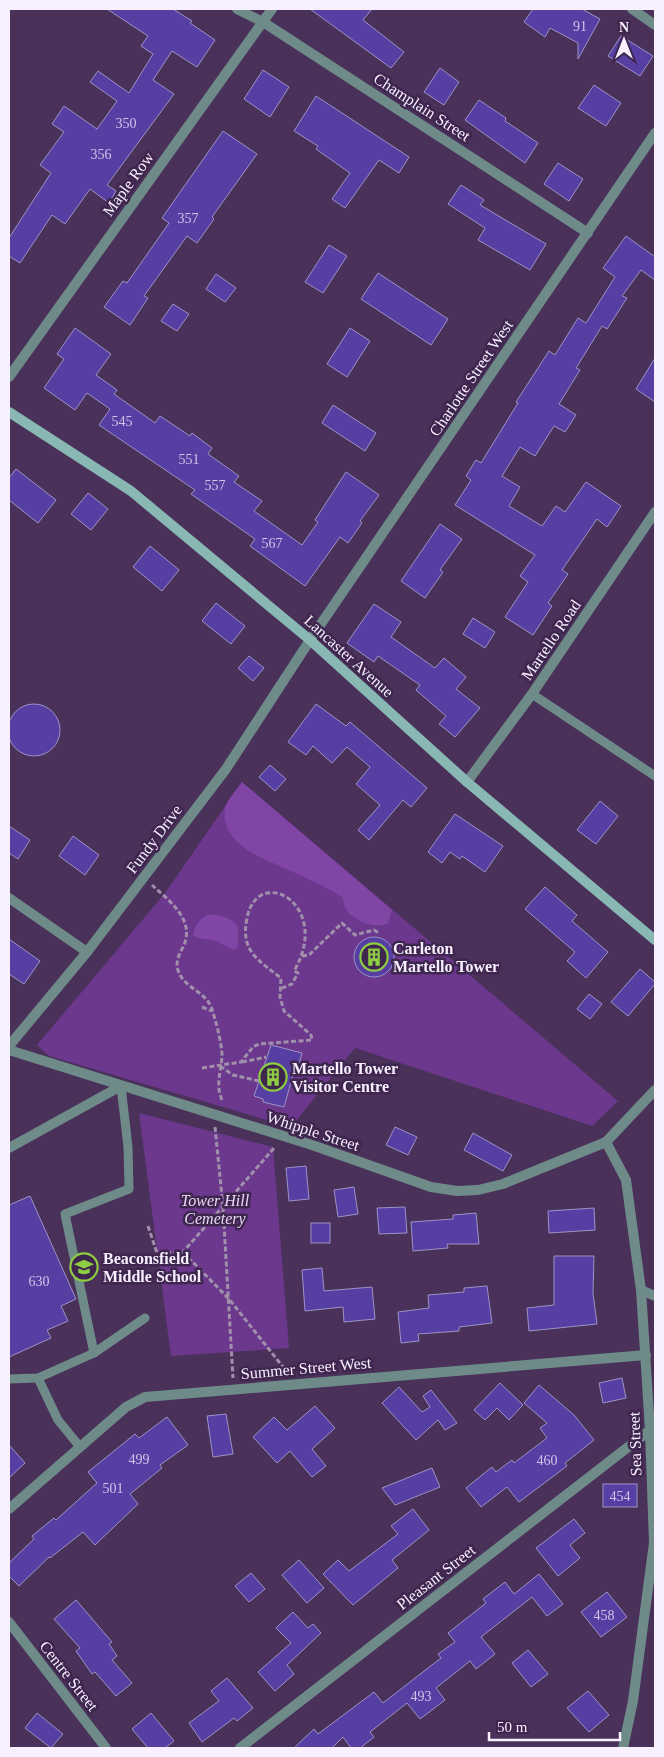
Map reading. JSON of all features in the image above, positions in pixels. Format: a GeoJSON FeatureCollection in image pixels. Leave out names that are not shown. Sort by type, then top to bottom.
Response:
{"type":"FeatureCollection","features":[{"type":"Feature","properties":{"kind":"street","name":"Champlain Street"},"geometry":{"type":"LineString","coordinates":[[237,9],[263,22],[588,233]]}},
{"type":"Feature","properties":{"kind":"street","name":"Maple Row"},"geometry":{"type":"LineString","coordinates":[[9,377],[272,9]]}},
{"type":"Feature","properties":{"kind":"street"},"geometry":{"type":"LineString","coordinates":[[632,9],[655,25]]}},
{"type":"Feature","properties":{"kind":"street","name":"Charlotte Street West"},"geometry":{"type":"LineString","coordinates":[[310,640],[655,132]]}},
{"type":"Feature","properties":{"kind":"street","name":"Lancaster Avenue"},"geometry":{"type":"LineString","coordinates":[[9,412],[131,491],[310,640],[467,782],[655,940]]}},
{"type":"Feature","properties":{"kind":"street","name":"Martello Road"},"geometry":{"type":"LineString","coordinates":[[467,782],[532,694],[655,512]]}},
{"type":"Feature","properties":{"kind":"street","name":"Fundy Drive"},"geometry":{"type":"LineString","coordinates":[[9,1046],[87,952],[226,769],[310,640]]}},
{"type":"Feature","properties":{"kind":"street"},"geometry":{"type":"LineString","coordinates":[[9,898],[87,952]]}},
{"type":"Feature","properties":{"kind":"street","name":"Whipple Street"},"geometry":{"type":"LineString","coordinates":[[9,1050],[283,1137],[431,1187],[457,1191],[503,1184],[606,1142]]}},
{"type":"Feature","properties":{"kind":"street"},"geometry":{"type":"LineString","coordinates":[[9,1148],[121,1086]]}},
{"type":"Feature","properties":{"kind":"street"},"geometry":{"type":"LineString","coordinates":[[606,1142],[655,1090]]}},
{"type":"Feature","properties":{"kind":"street","name":"Sea Street"},"geometry":{"type":"LineString","coordinates":[[606,1142],[626,1180],[641,1290],[650,1430],[654,1543],[634,1701],[623,1748]]}},
{"type":"Feature","properties":{"kind":"street"},"geometry":{"type":"LineString","coordinates":[[641,1290],[655,1296]]}},
{"type":"Feature","properties":{"kind":"street","name":"Summer Street West"},"geometry":{"type":"LineString","coordinates":[[9,1509],[126,1407],[138,1399],[162,1394],[646,1355]]}},
{"type":"Feature","properties":{"kind":"street","name":"Pleasant Street"},"geometry":{"type":"LineString","coordinates":[[240,1748],[650,1430]]}},
{"type":"Feature","properties":{"kind":"street","name":"Centre Street"},"geometry":{"type":"LineString","coordinates":[[9,1622],[106,1748]]}},
{"type":"Feature","properties":{"kind":"lane"},"geometry":{"type":"LineString","coordinates":[[532,694],[655,776]]}},
{"type":"Feature","properties":{"kind":"lane"},"geometry":{"type":"LineString","coordinates":[[94,1353],[65,1214],[129,1189],[128,1147],[121,1086]]}},
{"type":"Feature","properties":{"kind":"lane"},"geometry":{"type":"LineString","coordinates":[[9,1379],[38,1378],[94,1353],[145,1318]]}},
{"type":"Feature","properties":{"kind":"lane"},"geometry":{"type":"LineString","coordinates":[[38,1378],[58,1420],[80,1447]]}},
{"type":"Feature","properties":{"kind":"path"},"geometry":{"type":"LineString","coordinates":[[144,878],[183,918],[186,938],[177,961],[178,971],[184,980],[203,995],[213,1012],[222,1055],[218,1092],[232,1121]]}},
{"type":"Feature","properties":{"kind":"path"},"geometry":{"type":"LineString","coordinates":[[241,1062],[255,1045],[312,1040],[312,1037],[284,1011],[280,997],[282,988],[281,978],[257,959],[247,946],[245,937],[247,915],[251,905],[259,896],[272,893],[281,894],[290,900],[301,912],[306,927],[302,956],[294,971],[298,973],[292,984],[282,988]]}},
{"type":"Feature","properties":{"kind":"path"},"geometry":{"type":"LineString","coordinates":[[302,956],[309,955],[342,923],[355,935],[374,930],[379,933]]}},
{"type":"Feature","properties":{"kind":"path"},"geometry":{"type":"LineString","coordinates":[[202,1007],[213,1012]]}},
{"type":"Feature","properties":{"kind":"path"},"geometry":{"type":"LineString","coordinates":[[202,1068],[266,1057]]}},
{"type":"Feature","properties":{"kind":"path"},"geometry":{"type":"LineString","coordinates":[[220,1065],[233,1075],[258,1081]]}},
{"type":"Feature","properties":{"kind":"path"},"geometry":{"type":"LineString","coordinates":[[214,1116],[223,1208],[234,1388]]}},
{"type":"Feature","properties":{"kind":"path"},"geometry":{"type":"LineString","coordinates":[[148,1226],[157,1253],[183,1252],[283,1137]]}},
{"type":"Feature","properties":{"kind":"path"},"geometry":{"type":"LineString","coordinates":[[183,1252],[229,1299],[296,1384]]}},
{"type":"Feature","properties":{"kind":"green space"},"geometry":{"type":"Polygon","coordinates":[[[242,782],[618,1101],[592,1126],[355,1048],[291,1127],[49,1056],[37,1045],[165,893],[242,782]]]}},
{"type":"Feature","properties":{"kind":"green space","name":"Tower Hill Cemetery"},"geometry":{"type":"Polygon","coordinates":[[[139,1113],[273,1147],[289,1348],[171,1356],[139,1113]]]}},
{"type":"Feature","properties":{"kind":"shaded area"},"geometry":{"type":"Polygon","coordinates":[[[242,782],[392,910],[388,923],[371,925],[353,917],[345,908],[342,897],[312,880],[247,850],[237,842],[225,821],[225,808],[242,782]]]}},
{"type":"Feature","properties":{"kind":"shaded area"},"geometry":{"type":"Polygon","coordinates":[[[207,915],[224,917],[238,926],[238,947],[233,950],[217,941],[198,938],[193,935],[198,923],[207,915]]]}},
{"type":"Feature","properties":{"kind":"building"},"geometry":{"type":"Polygon","coordinates":[[[107,9],[173,9],[192,21],[190,23],[215,40],[197,67],[172,51],[153,80],[174,94],[107,185],[116,191],[109,203],[90,189],[65,224],[52,215],[20,263],[9,256],[9,238],[51,173],[40,165],[64,132],[52,124],[64,106],[97,129],[117,101],[90,82],[98,71],[129,93],[153,54],[141,46],[148,36],[107,9]]]}},
{"type":"Feature","properties":{"kind":"building"},"geometry":{"type":"Polygon","coordinates":[[[310,9],[372,9],[363,20],[404,52],[391,68],[310,9]]]}},
{"type":"Feature","properties":{"kind":"building"},"geometry":{"type":"Polygon","coordinates":[[[533,9],[582,9],[600,19],[578,59],[578,43],[550,28],[545,37],[524,22],[533,9]]]}},
{"type":"Feature","properties":{"kind":"building"},"geometry":{"type":"Polygon","coordinates":[[[621,36],[653,56],[640,76],[608,56],[621,36]]]}},
{"type":"Feature","properties":{"kind":"building"},"geometry":{"type":"Polygon","coordinates":[[[440,68],[459,82],[444,105],[424,92],[440,68]]]}},
{"type":"Feature","properties":{"kind":"building"},"geometry":{"type":"Polygon","coordinates":[[[263,70],[289,87],[270,117],[244,99],[263,70]]]}},
{"type":"Feature","properties":{"kind":"building"},"geometry":{"type":"Polygon","coordinates":[[[594,85],[621,103],[606,126],[578,108],[594,85]]]}},
{"type":"Feature","properties":{"kind":"building"},"geometry":{"type":"Polygon","coordinates":[[[316,96],[409,157],[399,173],[379,160],[345,208],[332,199],[350,173],[316,149],[318,146],[294,131],[316,96]]]}},
{"type":"Feature","properties":{"kind":"building"},"geometry":{"type":"Polygon","coordinates":[[[479,100],[506,118],[505,121],[538,143],[525,163],[465,120],[479,100]]]}},
{"type":"Feature","properties":{"kind":"building"},"geometry":{"type":"Polygon","coordinates":[[[223,131],[257,154],[212,217],[214,219],[197,243],[187,236],[144,296],[148,298],[130,325],[104,307],[123,281],[127,283],[169,223],[162,218],[223,131]]]}},
{"type":"Feature","properties":{"kind":"building"},"geometry":{"type":"Polygon","coordinates":[[[558,163],[583,179],[569,201],[544,184],[558,163]]]}},
{"type":"Feature","properties":{"kind":"building"},"geometry":{"type":"Polygon","coordinates":[[[461,185],[484,200],[480,205],[546,244],[530,270],[478,240],[485,228],[448,204],[461,185]]]}},
{"type":"Feature","properties":{"kind":"building"},"geometry":{"type":"Polygon","coordinates":[[[626,236],[655,257],[655,280],[641,270],[622,296],[627,298],[607,329],[602,326],[576,368],[580,370],[559,404],[576,415],[565,432],[554,426],[535,456],[520,447],[502,476],[520,487],[509,506],[542,526],[556,506],[565,512],[586,482],[621,506],[607,527],[597,519],[562,570],[568,574],[548,603],[552,606],[533,635],[505,617],[528,582],[520,576],[535,555],[455,505],[471,480],[466,476],[476,460],[481,463],[518,403],[516,402],[549,351],[555,355],[578,318],[586,323],[615,277],[603,268],[626,236]]]}},
{"type":"Feature","properties":{"kind":"building"},"geometry":{"type":"Polygon","coordinates":[[[329,245],[347,256],[323,293],[305,282],[329,245]]]}},
{"type":"Feature","properties":{"kind":"building"},"geometry":{"type":"Polygon","coordinates":[[[378,273],[448,319],[431,345],[361,299],[378,273]]]}},
{"type":"Feature","properties":{"kind":"building"},"geometry":{"type":"Polygon","coordinates":[[[216,274],[236,288],[225,302],[206,289],[216,274]]]}},
{"type":"Feature","properties":{"kind":"building"},"geometry":{"type":"Polygon","coordinates":[[[173,304],[189,314],[177,331],[161,321],[173,304]]]}},
{"type":"Feature","properties":{"kind":"building"},"geometry":{"type":"Polygon","coordinates":[[[75,328],[111,354],[96,375],[117,390],[114,394],[155,423],[160,416],[190,436],[192,433],[212,448],[208,454],[239,476],[234,482],[262,501],[254,511],[302,545],[318,522],[315,520],[346,472],[379,495],[360,521],[362,523],[348,543],[340,537],[305,586],[250,546],[255,539],[191,494],[195,490],[99,425],[110,409],[87,393],[75,410],[44,388],[64,359],[57,354],[75,328]]]}},
{"type":"Feature","properties":{"kind":"building"},"geometry":{"type":"Polygon","coordinates":[[[350,328],[370,341],[347,377],[327,364],[350,328]]]}},
{"type":"Feature","properties":{"kind":"building"},"geometry":{"type":"Polygon","coordinates":[[[655,358],[655,402],[636,389],[655,358]]]}},
{"type":"Feature","properties":{"kind":"building"},"geometry":{"type":"Polygon","coordinates":[[[333,405],[376,433],[365,451],[322,423],[333,405]]]}},
{"type":"Feature","properties":{"kind":"building"},"geometry":{"type":"Polygon","coordinates":[[[16,469],[56,500],[38,523],[9,500],[9,478],[16,469]]]}},
{"type":"Feature","properties":{"kind":"building"},"geometry":{"type":"Polygon","coordinates":[[[88,493],[108,509],[91,530],[71,514],[88,493]]]}},
{"type":"Feature","properties":{"kind":"building"},"geometry":{"type":"Polygon","coordinates":[[[440,524],[462,539],[440,570],[443,572],[425,598],[401,581],[440,524]]]}},
{"type":"Feature","properties":{"kind":"building"},"geometry":{"type":"Polygon","coordinates":[[[150,546],[179,570],[162,591],[133,567],[150,546]]]}},
{"type":"Feature","properties":{"kind":"building"},"geometry":{"type":"Polygon","coordinates":[[[216,603],[245,626],[231,644],[202,621],[216,603]]]}},
{"type":"Feature","properties":{"kind":"building"},"geometry":{"type":"Polygon","coordinates":[[[374,604],[401,622],[391,637],[435,668],[444,658],[466,677],[456,689],[480,708],[455,737],[439,724],[446,716],[416,690],[420,685],[378,656],[374,662],[347,643],[374,604]]]}},
{"type":"Feature","properties":{"kind":"building"},"geometry":{"type":"Polygon","coordinates":[[[473,618],[495,632],[485,648],[463,634],[473,618]]]}},
{"type":"Feature","properties":{"kind":"building"},"geometry":{"type":"Polygon","coordinates":[[[249,656],[264,668],[253,681],[238,668],[249,656]]]}},
{"type":"Feature","properties":{"kind":"building"},"geometry":{"type":"Polygon","coordinates":[[[34,704],[44,706],[52,712],[58,720],[60,730],[58,740],[52,748],[44,754],[34,756],[24,754],[16,748],[10,740],[8,730],[10,720],[16,712],[24,706],[34,704]]]}},
{"type":"Feature","properties":{"kind":"building"},"geometry":{"type":"Polygon","coordinates":[[[316,704],[346,726],[350,722],[427,788],[411,807],[403,800],[369,840],[358,830],[380,805],[356,784],[370,767],[347,747],[332,763],[313,746],[306,755],[288,742],[316,704]]]}},
{"type":"Feature","properties":{"kind":"building"},"geometry":{"type":"Polygon","coordinates":[[[270,765],[286,779],[275,791],[259,777],[270,765]]]}},
{"type":"Feature","properties":{"kind":"building"},"geometry":{"type":"Polygon","coordinates":[[[600,801],[618,816],[596,844],[577,830],[600,801]]]}},
{"type":"Feature","properties":{"kind":"building"},"geometry":{"type":"Polygon","coordinates":[[[455,814],[503,846],[485,872],[462,856],[460,859],[450,852],[442,863],[428,852],[455,814]]]}},
{"type":"Feature","properties":{"kind":"building"},"geometry":{"type":"Polygon","coordinates":[[[9,826],[30,840],[18,859],[9,853],[9,826]]]}},
{"type":"Feature","properties":{"kind":"building"},"geometry":{"type":"Polygon","coordinates":[[[73,836],[99,855],[85,875],[59,856],[73,836]]]}},
{"type":"Feature","properties":{"kind":"building"},"geometry":{"type":"Polygon","coordinates":[[[545,887],[577,915],[572,921],[608,952],[586,978],[567,961],[575,952],[525,909],[545,887]]]}},
{"type":"Feature","properties":{"kind":"building","name":"Carleton Martello Tower"},"geometry":{"type":"Polygon","coordinates":[[[378,937],[385,940],[391,946],[394,957],[393,965],[385,974],[378,977],[370,977],[363,974],[355,965],[354,953],[357,946],[366,938],[378,937]]]}},
{"type":"Feature","properties":{"kind":"building"},"geometry":{"type":"Polygon","coordinates":[[[9,939],[40,961],[24,984],[9,974],[9,939]]]}},
{"type":"Feature","properties":{"kind":"building"},"geometry":{"type":"Polygon","coordinates":[[[640,969],[655,984],[628,1016],[611,1002],[640,969]]]}},
{"type":"Feature","properties":{"kind":"building"},"geometry":{"type":"Polygon","coordinates":[[[589,994],[602,1004],[590,1019],[577,1009],[589,994]]]}},
{"type":"Feature","properties":{"kind":"building","name":"Martello Tower Visitor Centre"},"geometry":{"type":"Polygon","coordinates":[[[271,1045],[302,1053],[297,1072],[294,1071],[284,1107],[263,1102],[263,1099],[254,1096],[271,1045]]]}},
{"type":"Feature","properties":{"kind":"building"},"geometry":{"type":"Polygon","coordinates":[[[395,1127],[417,1137],[408,1155],[386,1145],[395,1127]]]}},
{"type":"Feature","properties":{"kind":"building"},"geometry":{"type":"Polygon","coordinates":[[[473,1133],[512,1155],[503,1171],[464,1150],[473,1133]]]}},
{"type":"Feature","properties":{"kind":"building"},"geometry":{"type":"Polygon","coordinates":[[[306,1166],[309,1199],[289,1201],[286,1168],[306,1166]]]}},
{"type":"Feature","properties":{"kind":"building"},"geometry":{"type":"Polygon","coordinates":[[[354,1187],[358,1214],[338,1217],[334,1190],[354,1187]]]}},
{"type":"Feature","properties":{"kind":"building"},"geometry":{"type":"Polygon","coordinates":[[[30,1196],[76,1299],[61,1306],[68,1321],[47,1330],[51,1338],[9,1357],[9,1205],[30,1196]]]}},
{"type":"Feature","properties":{"kind":"building"},"geometry":{"type":"Polygon","coordinates":[[[405,1207],[407,1233],[379,1234],[377,1208],[405,1207]]]}},
{"type":"Feature","properties":{"kind":"building"},"geometry":{"type":"Polygon","coordinates":[[[594,1208],[595,1230],[549,1233],[548,1211],[594,1208]]]}},
{"type":"Feature","properties":{"kind":"building"},"geometry":{"type":"Polygon","coordinates":[[[476,1213],[479,1244],[447,1244],[448,1248],[413,1251],[411,1222],[453,1219],[453,1215],[476,1213]]]}},
{"type":"Feature","properties":{"kind":"building"},"geometry":{"type":"Polygon","coordinates":[[[311,1223],[330,1223],[330,1243],[311,1243],[311,1223]]]}},
{"type":"Feature","properties":{"kind":"building"},"geometry":{"type":"Polygon","coordinates":[[[554,1256],[594,1256],[593,1293],[597,1324],[529,1331],[527,1308],[554,1305],[554,1256]]]}},
{"type":"Feature","properties":{"kind":"building"},"geometry":{"type":"Polygon","coordinates":[[[322,1268],[324,1291],[372,1287],[375,1319],[344,1322],[343,1307],[305,1311],[302,1270],[322,1268]]]}},
{"type":"Feature","properties":{"kind":"building"},"geometry":{"type":"Polygon","coordinates":[[[487,1286],[492,1323],[459,1327],[459,1331],[418,1334],[419,1341],[401,1343],[398,1312],[429,1308],[428,1295],[464,1292],[464,1288],[487,1286]]]}},
{"type":"Feature","properties":{"kind":"building"},"geometry":{"type":"Polygon","coordinates":[[[622,1378],[626,1398],[603,1403],[599,1383],[622,1378]]]}},
{"type":"Feature","properties":{"kind":"building"},"geometry":{"type":"Polygon","coordinates":[[[500,1383],[523,1405],[509,1420],[497,1408],[485,1420],[474,1410],[500,1383]]]}},
{"type":"Feature","properties":{"kind":"building"},"geometry":{"type":"Polygon","coordinates":[[[539,1385],[574,1415],[594,1440],[565,1463],[567,1466],[519,1502],[507,1487],[481,1507],[466,1488],[492,1467],[496,1472],[512,1460],[514,1463],[547,1438],[540,1428],[547,1423],[524,1403],[539,1385]]]}},
{"type":"Feature","properties":{"kind":"building"},"geometry":{"type":"Polygon","coordinates":[[[399,1387],[422,1412],[430,1407],[423,1396],[431,1390],[457,1423],[445,1430],[438,1420],[416,1440],[382,1403],[399,1387]]]}},
{"type":"Feature","properties":{"kind":"building"},"geometry":{"type":"Polygon","coordinates":[[[315,1406],[335,1428],[312,1449],[326,1466],[312,1477],[290,1451],[277,1463],[253,1437],[274,1417],[287,1430],[315,1406]]]}},
{"type":"Feature","properties":{"kind":"building"},"geometry":{"type":"Polygon","coordinates":[[[226,1414],[233,1454],[213,1457],[207,1416],[226,1414]]]}},
{"type":"Feature","properties":{"kind":"building"},"geometry":{"type":"Polygon","coordinates":[[[167,1417],[188,1445],[160,1465],[162,1468],[130,1494],[138,1504],[95,1545],[83,1532],[49,1557],[19,1586],[9,1576],[9,1563],[34,1539],[32,1536],[54,1518],[56,1520],[97,1483],[88,1472],[135,1434],[139,1438],[167,1417]]]}},
{"type":"Feature","properties":{"kind":"building"},"geometry":{"type":"Polygon","coordinates":[[[9,1445],[25,1463],[9,1478],[9,1445]]]}},
{"type":"Feature","properties":{"kind":"building"},"geometry":{"type":"Polygon","coordinates":[[[432,1468],[440,1487],[395,1505],[382,1488],[432,1468]]]}},
{"type":"Feature","properties":{"kind":"building"},"geometry":{"type":"Polygon","coordinates":[[[603,1484],[637,1484],[637,1507],[603,1507],[603,1484]]]}},
{"type":"Feature","properties":{"kind":"building"},"geometry":{"type":"Polygon","coordinates":[[[413,1509],[429,1530],[392,1560],[398,1568],[353,1605],[323,1574],[338,1560],[349,1571],[398,1534],[391,1526],[413,1509]]]}},
{"type":"Feature","properties":{"kind":"building"},"geometry":{"type":"Polygon","coordinates":[[[574,1519],[585,1533],[570,1545],[580,1558],[558,1576],[536,1548],[574,1519]]]}},
{"type":"Feature","properties":{"kind":"building"},"geometry":{"type":"Polygon","coordinates":[[[299,1560],[324,1588],[307,1603],[282,1575],[299,1560]]]}},
{"type":"Feature","properties":{"kind":"building"},"geometry":{"type":"Polygon","coordinates":[[[251,1573],[265,1589],[249,1602],[235,1586],[251,1573]]]}},
{"type":"Feature","properties":{"kind":"building"},"geometry":{"type":"Polygon","coordinates":[[[539,1574],[563,1604],[547,1616],[532,1597],[481,1637],[495,1654],[476,1669],[470,1661],[436,1688],[445,1700],[420,1719],[407,1703],[370,1732],[374,1737],[360,1748],[351,1748],[343,1737],[332,1748],[294,1748],[314,1729],[318,1734],[374,1692],[383,1703],[441,1658],[438,1654],[455,1642],[448,1633],[486,1603],[483,1599],[505,1582],[514,1594],[539,1574]]]}},
{"type":"Feature","properties":{"kind":"building"},"geometry":{"type":"Polygon","coordinates":[[[607,1592],[627,1617],[601,1637],[581,1612],[607,1592]]]}},
{"type":"Feature","properties":{"kind":"building"},"geometry":{"type":"Polygon","coordinates":[[[76,1600],[112,1642],[109,1644],[117,1656],[112,1660],[132,1683],[116,1696],[95,1672],[92,1674],[76,1651],[80,1648],[54,1619],[76,1600]]]}},
{"type":"Feature","properties":{"kind":"building"},"geometry":{"type":"Polygon","coordinates":[[[293,1612],[308,1628],[313,1624],[321,1633],[287,1665],[294,1674],[275,1691],[258,1672],[291,1643],[276,1628],[293,1612]]]}},
{"type":"Feature","properties":{"kind":"building"},"geometry":{"type":"Polygon","coordinates":[[[528,1650],[548,1674],[531,1687],[512,1663],[528,1650]]]}},
{"type":"Feature","properties":{"kind":"building"},"geometry":{"type":"Polygon","coordinates":[[[227,1678],[253,1708],[237,1721],[234,1718],[202,1742],[189,1723],[219,1701],[211,1691],[227,1678]]]}},
{"type":"Feature","properties":{"kind":"building"},"geometry":{"type":"Polygon","coordinates":[[[588,1691],[609,1715],[589,1732],[567,1708],[588,1691]]]}},
{"type":"Feature","properties":{"kind":"building"},"geometry":{"type":"Polygon","coordinates":[[[37,1713],[63,1734],[51,1748],[25,1728],[37,1713]]]}},
{"type":"Feature","properties":{"kind":"building"},"geometry":{"type":"Polygon","coordinates":[[[151,1713],[174,1741],[165,1748],[148,1748],[132,1729],[151,1713]]]}},
{"type":"Feature","properties":{"kind":"place","name":"Carleton Martello Tower"},"geometry":{"type":"Point","coordinates":[374,957]}},
{"type":"Feature","properties":{"kind":"place","name":"Martello Tower Visitor Centre"},"geometry":{"type":"Point","coordinates":[273,1077]}},
{"type":"Feature","properties":{"kind":"place","name":"Beaconsfield Middle School"},"geometry":{"type":"Point","coordinates":[84,1267]}}]}
